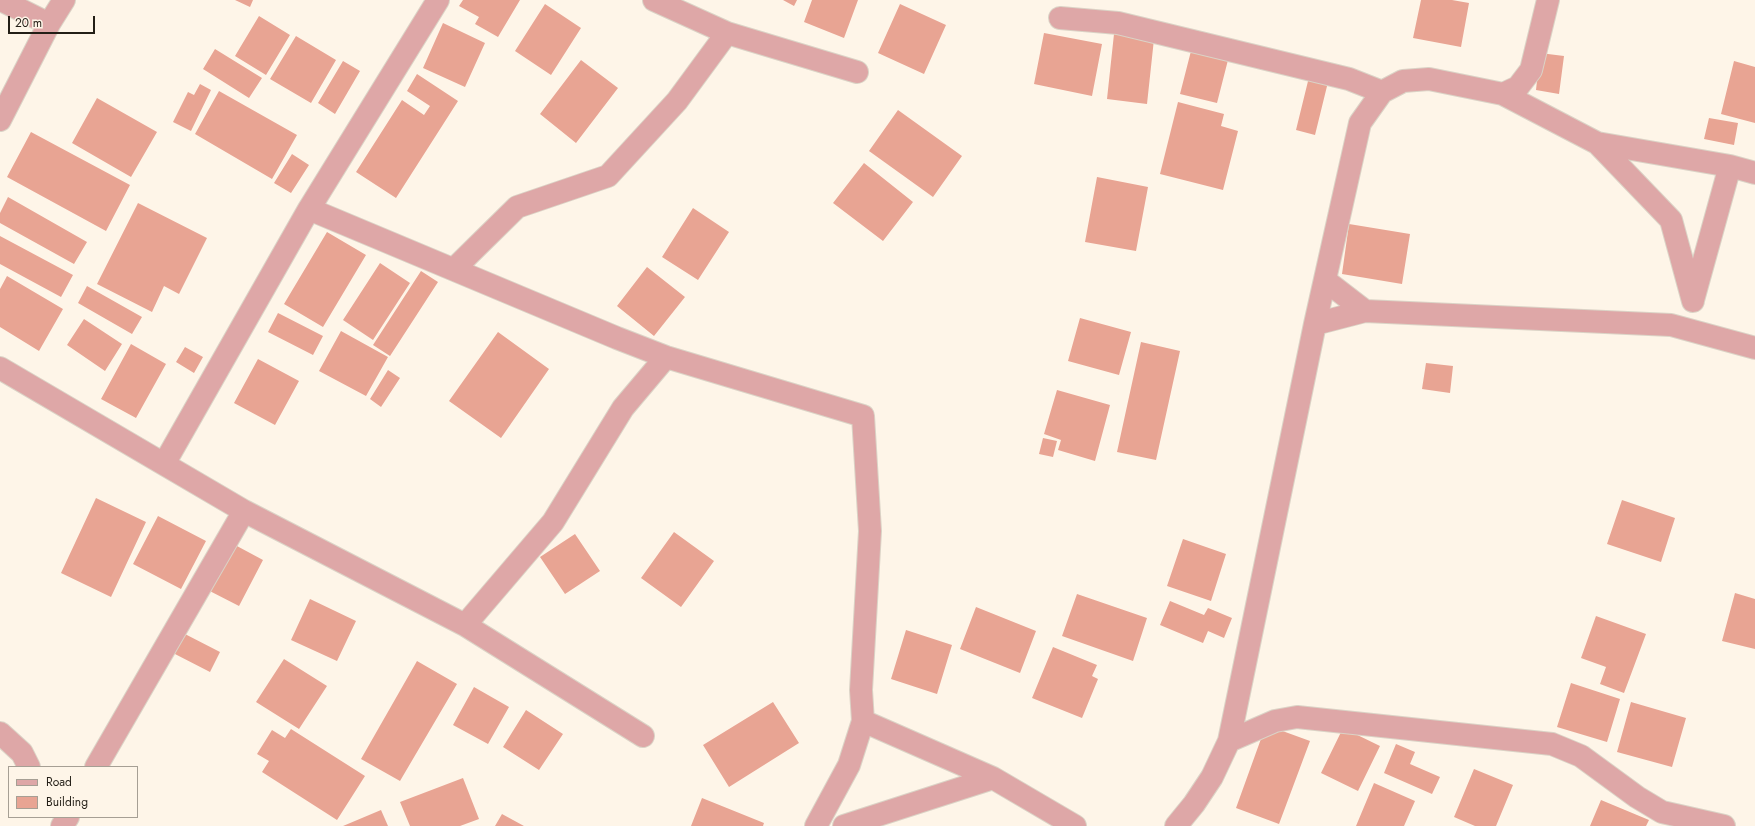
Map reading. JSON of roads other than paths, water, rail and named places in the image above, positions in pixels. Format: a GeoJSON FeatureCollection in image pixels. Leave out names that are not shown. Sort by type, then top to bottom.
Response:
{"type":"FeatureCollection","features":[{"type":"Feature","properties":{"kind":"street"},"geometry":{"type":"LineString","coordinates":[[1,0],[50,24]]}},
{"type":"Feature","properties":{"kind":"street"},"geometry":{"type":"LineString","coordinates":[[0,120],[64,0]]}},
{"type":"Feature","properties":{"kind":"street"},"geometry":{"type":"LineString","coordinates":[[164,464],[309,209],[438,0]]}},
{"type":"Feature","properties":{"kind":"street"},"geometry":{"type":"LineString","coordinates":[[654,0],[727,33],[857,72]]}},
{"type":"Feature","properties":{"kind":"street"},"geometry":{"type":"LineString","coordinates":[[1503,94],[1518,87],[1531,70],[1548,0]]}},
{"type":"Feature","properties":{"kind":"street"},"geometry":{"type":"LineString","coordinates":[[1060,18],[1118,23],[1349,78],[1382,92]]}},
{"type":"Feature","properties":{"kind":"street"},"geometry":{"type":"LineString","coordinates":[[454,269],[517,207],[608,176],[677,100],[727,33]]}},
{"type":"Feature","properties":{"kind":"street"},"geometry":{"type":"LineString","coordinates":[[1176,826],[1194,804],[1212,777],[1229,741],[1315,324],[1326,281],[1360,123],[1382,92],[1403,81],[1429,79],[1503,94],[1596,143],[1671,220],[1693,301]]}},
{"type":"Feature","properties":{"kind":"street"},"geometry":{"type":"LineString","coordinates":[[1596,143],[1730,166],[1755,173]]}},
{"type":"Feature","properties":{"kind":"street"},"geometry":{"type":"LineString","coordinates":[[1671,325],[1693,301],[1730,166]]}},
{"type":"Feature","properties":{"kind":"street"},"geometry":{"type":"LineString","coordinates":[[309,209],[617,338],[666,357],[863,416],[870,531],[861,690],[863,721],[850,765],[816,826]]}},
{"type":"Feature","properties":{"kind":"street"},"geometry":{"type":"LineString","coordinates":[[1326,281],[1365,312]]}},
{"type":"Feature","properties":{"kind":"street"},"geometry":{"type":"LineString","coordinates":[[1315,324],[1365,312],[1671,325],[1755,348]]}},
{"type":"Feature","properties":{"kind":"street"},"geometry":{"type":"LineString","coordinates":[[465,625],[553,522],[623,408],[666,357]]}},
{"type":"Feature","properties":{"kind":"street"},"geometry":{"type":"LineString","coordinates":[[0,368],[244,511],[465,625],[643,736]]}},
{"type":"Feature","properties":{"kind":"street"},"geometry":{"type":"LineString","coordinates":[[97,766],[244,511]]}},
{"type":"Feature","properties":{"kind":"street"},"geometry":{"type":"LineString","coordinates":[[1229,741],[1275,721],[1297,717],[1552,744],[1581,756],[1637,797],[1662,812],[1724,826]]}},
{"type":"Feature","properties":{"kind":"street"},"geometry":{"type":"LineString","coordinates":[[863,721],[993,778],[1075,826]]}},
{"type":"Feature","properties":{"kind":"street"},"geometry":{"type":"LineString","coordinates":[[0,733],[22,754],[28,766]]}},
{"type":"Feature","properties":{"kind":"street"},"geometry":{"type":"LineString","coordinates":[[844,826],[993,778]]}}]}
